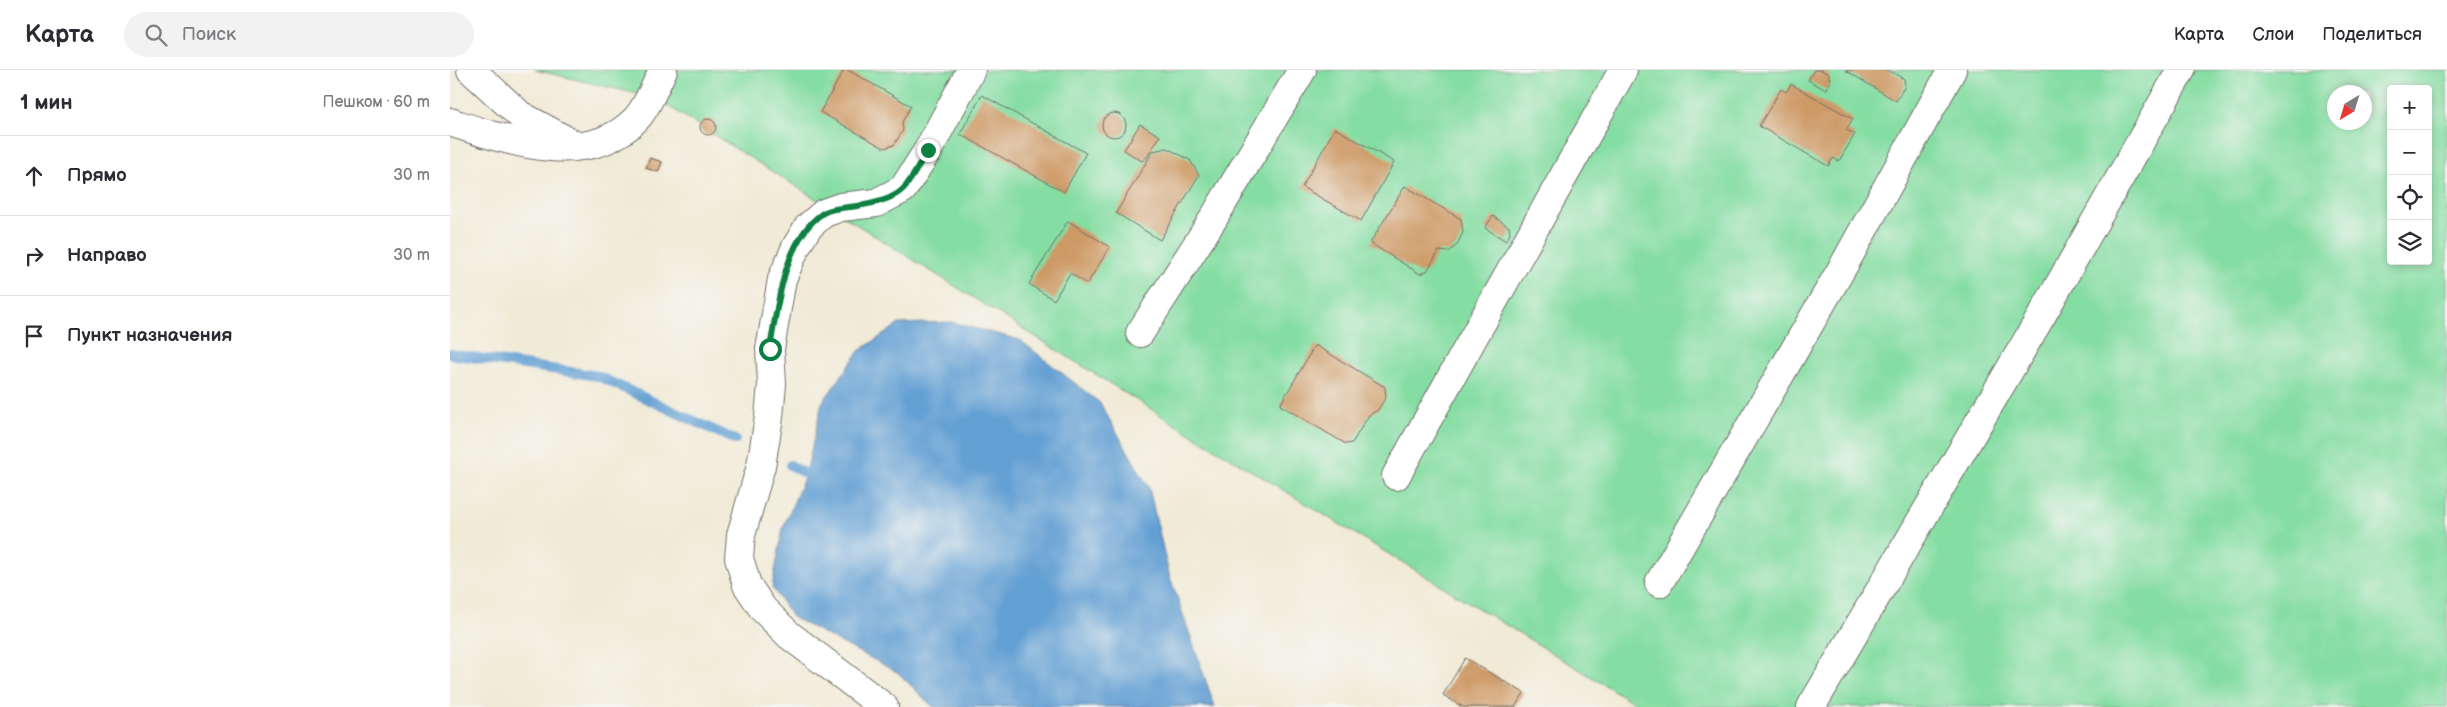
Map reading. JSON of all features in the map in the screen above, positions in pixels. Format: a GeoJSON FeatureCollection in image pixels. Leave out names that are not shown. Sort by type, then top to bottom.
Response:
{"type":"FeatureCollection","features":[{"type":"Feature","properties":{"kind":"street"},"geometry":{"type":"LineString","coordinates":[[471,70],[520,115],[577,146]]}},
{"type":"Feature","properties":{"kind":"street"},"geometry":{"type":"LineString","coordinates":[[450,122],[538,147],[577,146],[603,142],[636,120],[663,70]]}},
{"type":"Feature","properties":{"kind":"street"},"geometry":{"type":"LineString","coordinates":[[884,707],[789,635],[763,609],[747,585],[739,558],[741,535],[761,466],[769,417],[772,384],[770,349],[782,279],[796,247],[808,227],[824,213],[841,207],[876,203],[903,189],[928,150],[971,70]]}},
{"type":"Feature","properties":{"kind":"street"},"geometry":{"type":"LineString","coordinates":[[1140,333],[1210,224],[1302,70]]}},
{"type":"Feature","properties":{"kind":"street"},"geometry":{"type":"LineString","coordinates":[[1396,476],[1623,70]]}},
{"type":"Feature","properties":{"kind":"street"},"geometry":{"type":"LineString","coordinates":[[1659,583],[1845,263],[1952,70]]}},
{"type":"Feature","properties":{"kind":"street"},"geometry":{"type":"LineString","coordinates":[[1811,707],[2037,324],[2181,70]]}},
{"type":"Feature","properties":{"kind":"green space"},"geometry":{"type":"Polygon","coordinates":[[[535,70],[2447,70],[2447,707],[1641,707],[1181,428],[655,98],[535,70]]]}},
{"type":"Feature","properties":{"kind":"water"},"geometry":{"type":"Polygon","coordinates":[[[951,322],[1020,340],[1100,403],[1149,488],[1169,574],[1215,707],[933,707],[897,672],[792,617],[772,587],[783,528],[806,473],[822,403],[859,351],[899,324],[951,322]]]}},
{"type":"Feature","properties":{"kind":"building"},"geometry":{"type":"Polygon","coordinates":[[[844,70],[848,70],[911,106],[902,122],[903,130],[894,145],[884,148],[820,112],[844,70]]]}},
{"type":"Feature","properties":{"kind":"building"},"geometry":{"type":"Polygon","coordinates":[[[1814,70],[1821,70],[1829,74],[1830,83],[1826,90],[1808,80],[1814,70]]]}},
{"type":"Feature","properties":{"kind":"building"},"geometry":{"type":"Polygon","coordinates":[[[1845,70],[1888,70],[1904,79],[1905,86],[1896,101],[1845,70]]]}},
{"type":"Feature","properties":{"kind":"building"},"geometry":{"type":"Polygon","coordinates":[[[1791,84],[1853,119],[1846,130],[1855,134],[1839,161],[1833,158],[1828,166],[1759,126],[1781,89],[1786,92],[1791,84]]]}},
{"type":"Feature","properties":{"kind":"building"},"geometry":{"type":"Polygon","coordinates":[[[982,95],[1086,153],[1064,192],[960,134],[982,95]]]}},
{"type":"Feature","properties":{"kind":"building"},"geometry":{"type":"Polygon","coordinates":[[[1114,113],[1122,117],[1126,125],[1122,133],[1114,137],[1106,133],[1102,125],[1106,117],[1114,113]]]}},
{"type":"Feature","properties":{"kind":"building"},"geometry":{"type":"Polygon","coordinates":[[[708,119],[716,127],[708,135],[700,127],[708,119]]]}},
{"type":"Feature","properties":{"kind":"building"},"geometry":{"type":"Polygon","coordinates":[[[1140,124],[1160,136],[1147,157],[1142,161],[1124,150],[1140,124]]]}},
{"type":"Feature","properties":{"kind":"building"},"geometry":{"type":"Polygon","coordinates":[[[1335,128],[1394,162],[1361,221],[1302,187],[1335,128]]]}},
{"type":"Feature","properties":{"kind":"building"},"geometry":{"type":"Polygon","coordinates":[[[1167,148],[1190,160],[1199,175],[1160,240],[1116,213],[1153,151],[1167,148]]]}},
{"type":"Feature","properties":{"kind":"building"},"geometry":{"type":"Polygon","coordinates":[[[650,158],[662,162],[658,172],[646,168],[650,158]]]}},
{"type":"Feature","properties":{"kind":"building"},"geometry":{"type":"Polygon","coordinates":[[[1405,186],[1461,219],[1463,232],[1457,245],[1449,252],[1439,251],[1427,271],[1420,274],[1370,243],[1405,186]]]}},
{"type":"Feature","properties":{"kind":"building"},"geometry":{"type":"Polygon","coordinates":[[[1493,216],[1509,227],[1510,234],[1506,241],[1485,228],[1493,216]]]}},
{"type":"Feature","properties":{"kind":"building"},"geometry":{"type":"Polygon","coordinates":[[[1068,221],[1110,247],[1087,284],[1070,273],[1054,300],[1029,284],[1068,221]]]}},
{"type":"Feature","properties":{"kind":"building"},"geometry":{"type":"Polygon","coordinates":[[[1315,345],[1385,387],[1386,397],[1378,410],[1369,415],[1352,443],[1346,444],[1280,405],[1315,345]]]}},
{"type":"Feature","properties":{"kind":"building"},"geometry":{"type":"Polygon","coordinates":[[[1465,658],[1524,693],[1515,707],[1463,707],[1443,695],[1465,658]]]}},
{"type":"Feature","properties":{"kind":"waterway"},"geometry":{"type":"LineString","coordinates":[[450,354],[598,376],[735,440]]}},
{"type":"Feature","properties":{"kind":"waterway"},"geometry":{"type":"LineString","coordinates":[[790,465],[816,480]]}},
{"type":"Feature","properties":{"kind":"route"},"geometry":{"type":"LineString","coordinates":[[770,349],[782,279],[796,247],[808,227],[824,213],[841,207],[855,207],[876,203],[903,189],[928,150]]}}]}
